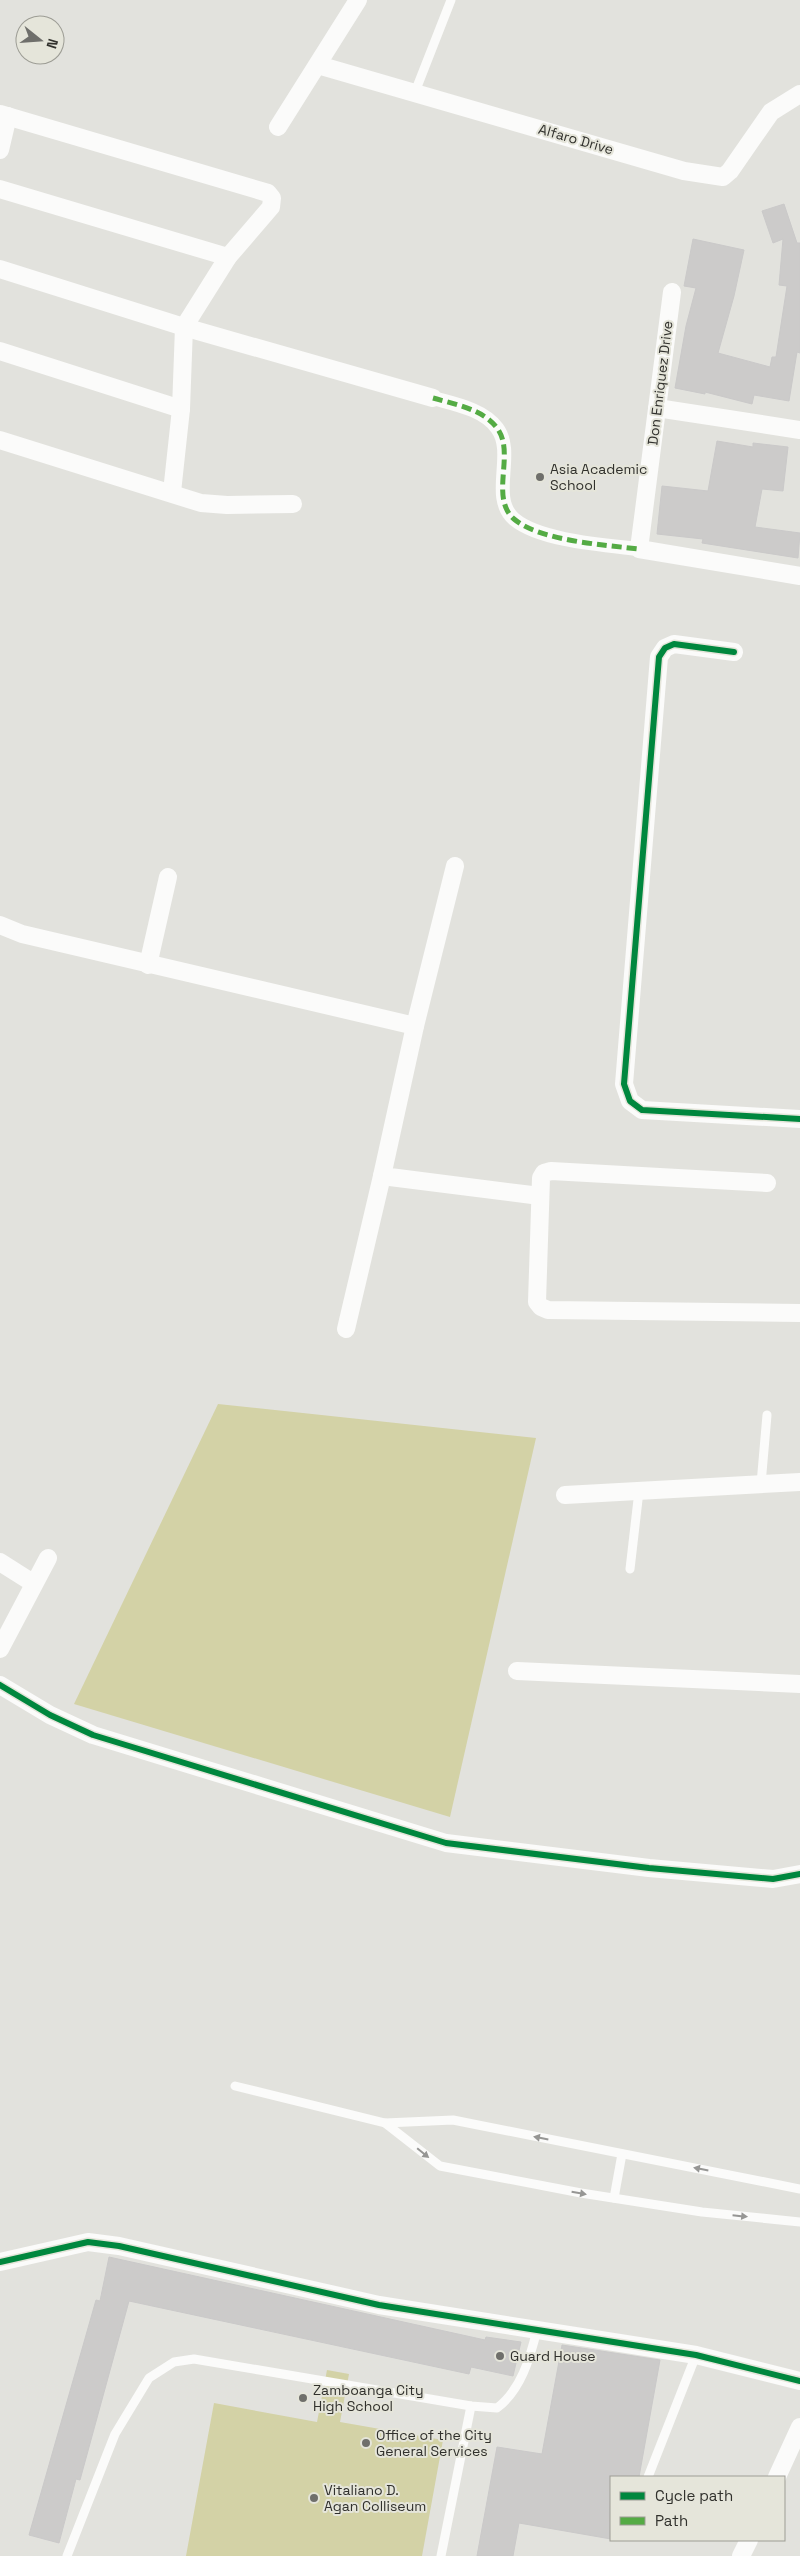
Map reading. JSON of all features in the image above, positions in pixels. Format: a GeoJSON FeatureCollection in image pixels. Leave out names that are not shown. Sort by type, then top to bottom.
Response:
{"type":"FeatureCollection","features":[{"type":"Feature","properties":{"kind":"street"},"geometry":{"type":"LineString","coordinates":[[278,127],[358,0]]}},
{"type":"Feature","properties":{"kind":"street","name":"Alfaro Drive"},"geometry":{"type":"LineString","coordinates":[[318,65],[675,168],[718,178],[730,171],[771,112],[800,94]]}},
{"type":"Feature","properties":{"kind":"street"},"geometry":{"type":"LineString","coordinates":[[0,150],[4,115],[268,193],[272,198],[271,207],[228,257],[184,327],[182,410],[172,492]]}},
{"type":"Feature","properties":{"kind":"street"},"geometry":{"type":"LineString","coordinates":[[0,189],[228,257]]}},
{"type":"Feature","properties":{"kind":"street"},"geometry":{"type":"LineString","coordinates":[[0,269],[184,327],[468,408],[486,418],[498,429],[503,447],[504,502],[513,518],[528,528],[546,534],[800,576]]}},
{"type":"Feature","properties":{"kind":"street","name":"Don Enriquez Drive"},"geometry":{"type":"LineString","coordinates":[[639,549],[672,292]]}},
{"type":"Feature","properties":{"kind":"street"},"geometry":{"type":"LineString","coordinates":[[0,351],[182,410]]}},
{"type":"Feature","properties":{"kind":"street"},"geometry":{"type":"LineString","coordinates":[[657,408],[800,430]]}},
{"type":"Feature","properties":{"kind":"street"},"geometry":{"type":"LineString","coordinates":[[0,440],[172,492],[201,503],[227,505],[293,504]]}},
{"type":"Feature","properties":{"kind":"street"},"geometry":{"type":"LineString","coordinates":[[734,652],[674,644],[665,648],[659,656],[624,1084],[630,1101],[642,1110],[800,1119]]}},
{"type":"Feature","properties":{"kind":"street"},"geometry":{"type":"LineString","coordinates":[[346,1329],[415,1026],[455,866]]}},
{"type":"Feature","properties":{"kind":"street"},"geometry":{"type":"LineString","coordinates":[[148,965],[168,878]]}},
{"type":"Feature","properties":{"kind":"street"},"geometry":{"type":"LineString","coordinates":[[0,925],[22,934],[148,965],[415,1026]]}},
{"type":"Feature","properties":{"kind":"street"},"geometry":{"type":"LineString","coordinates":[[767,1183],[551,1171],[544,1173],[541,1178],[540,1196],[537,1302],[541,1307],[558,1310],[800,1313]]}},
{"type":"Feature","properties":{"kind":"street"},"geometry":{"type":"LineString","coordinates":[[382,1176],[540,1196]]}},
{"type":"Feature","properties":{"kind":"street"},"geometry":{"type":"LineString","coordinates":[[565,1495],[800,1482]]}},
{"type":"Feature","properties":{"kind":"street"},"geometry":{"type":"LineString","coordinates":[[0,1649],[33,1583],[48,1558]]}},
{"type":"Feature","properties":{"kind":"street"},"geometry":{"type":"LineString","coordinates":[[0,1562],[33,1583]]}},
{"type":"Feature","properties":{"kind":"street"},"geometry":{"type":"LineString","coordinates":[[517,1671],[800,1684]]}},
{"type":"Feature","properties":{"kind":"street"},"geometry":{"type":"LineString","coordinates":[[0,1685],[50,1715],[93,1735],[437,1841],[650,1868],[773,1879],[800,1874]]}},
{"type":"Feature","properties":{"kind":"street"},"geometry":{"type":"LineString","coordinates":[[0,2262],[88,2242],[100,2243],[380,2305],[696,2355],[800,2381]]}},
{"type":"Feature","properties":{"kind":"street"},"geometry":{"type":"LineString","coordinates":[[777,2476],[800,2427]]}},
{"type":"Feature","properties":{"kind":"street"},"geometry":{"type":"LineString","coordinates":[[741,2556],[748,2541]]}},
{"type":"Feature","properties":{"kind":"lane"},"geometry":{"type":"LineString","coordinates":[[415,92],[451,0]]}},
{"type":"Feature","properties":{"kind":"lane"},"geometry":{"type":"LineString","coordinates":[[761,1484],[767,1416]]}},
{"type":"Feature","properties":{"kind":"lane"},"geometry":{"type":"LineString","coordinates":[[630,1569],[640,1491]]}},
{"type":"Feature","properties":{"kind":"lane"},"geometry":{"type":"LineString","coordinates":[[235,2086],[385,2123],[452,2120],[800,2189]]}},
{"type":"Feature","properties":{"kind":"lane"},"geometry":{"type":"LineString","coordinates":[[385,2123],[440,2166],[702,2212],[800,2222]]}},
{"type":"Feature","properties":{"kind":"lane"},"geometry":{"type":"LineString","coordinates":[[614,2198],[622,2154]]}},
{"type":"Feature","properties":{"kind":"lane"},"geometry":{"type":"LineString","coordinates":[[67,2556],[115,2434],[149,2378],[174,2362],[194,2359],[471,2406],[497,2408],[509,2399],[518,2386],[537,2330]]}},
{"type":"Feature","properties":{"kind":"lane"},"geometry":{"type":"LineString","coordinates":[[648,2476],[696,2355]]}},
{"type":"Feature","properties":{"kind":"lane"},"geometry":{"type":"LineString","coordinates":[[441,2556],[471,2406]]}},
{"type":"Feature","properties":{"kind":"green space"},"geometry":{"type":"Polygon","coordinates":[[[218,1404],[536,1438],[450,1817],[74,1704],[218,1404]]]}},
{"type":"Feature","properties":{"kind":"green space","name":"Vitaliano D. Agan Colliseum"},"geometry":{"type":"Polygon","coordinates":[[[327,2370],[349,2374],[340,2422],[443,2440],[422,2556],[186,2556],[214,2403],[317,2422],[327,2370]]]}},
{"type":"Feature","properties":{"kind":"building"},"geometry":{"type":"Polygon","coordinates":[[[784,204],[797,243],[800,243],[800,353],[797,352],[789,401],[754,395],[752,404],[705,392],[705,394],[675,388],[686,326],[696,288],[684,286],[693,239],[744,250],[734,296],[718,353],[770,367],[772,357],[776,357],[787,286],[779,285],[783,239],[773,243],[762,211],[784,204]]]}},
{"type":"Feature","properties":{"kind":"building"},"geometry":{"type":"Polygon","coordinates":[[[717,441],[753,447],[753,443],[788,447],[783,491],[762,489],[755,527],[800,533],[798,558],[702,543],[703,539],[657,534],[662,486],[708,491],[717,441]]]}},
{"type":"Feature","properties":{"kind":"building"},"geometry":{"type":"Polygon","coordinates":[[[109,2257],[485,2340],[486,2337],[521,2342],[513,2376],[471,2367],[469,2374],[129,2301],[80,2480],[76,2479],[59,2543],[29,2535],[96,2300],[100,2301],[109,2257]]]}},
{"type":"Feature","properties":{"kind":"building"},"geometry":{"type":"Polygon","coordinates":[[[562,2345],[660,2360],[639,2476],[610,2476],[610,2539],[519,2523],[513,2556],[477,2556],[497,2447],[542,2454],[562,2345]]]}},
{"type":"Feature","properties":{"kind":"marked path"},"geometry":{"type":"LineString","coordinates":[[433,398],[476,412],[484,416],[497,428],[502,438],[504,450],[503,499],[507,510],[514,519],[525,526],[556,537],[591,544],[639,549]]}},
{"type":"Feature","properties":{"kind":"cycle path"},"geometry":{"type":"LineString","coordinates":[[734,652],[674,644],[665,648],[659,657],[624,1084],[630,1101],[642,1110],[800,1119]]}},
{"type":"Feature","properties":{"kind":"cycle path"},"geometry":{"type":"LineString","coordinates":[[0,1685],[50,1715],[93,1735],[446,1843],[649,1868],[773,1879],[800,1874]]}},
{"type":"Feature","properties":{"kind":"cycle path"},"geometry":{"type":"LineString","coordinates":[[0,2262],[88,2242],[119,2246],[379,2305],[696,2355],[800,2381]]}},
{"type":"Feature","properties":{"kind":"place","name":"Asia Academic School"},"geometry":{"type":"Point","coordinates":[540,477]}},
{"type":"Feature","properties":{"kind":"place","name":"Guard House"},"geometry":{"type":"Point","coordinates":[500,2356]}},
{"type":"Feature","properties":{"kind":"place","name":"Zamboanga City High School"},"geometry":{"type":"Point","coordinates":[303,2398]}},
{"type":"Feature","properties":{"kind":"place","name":"Office of the City General Services"},"geometry":{"type":"Point","coordinates":[366,2443]}},
{"type":"Feature","properties":{"kind":"place","name":"Vitaliano D. Agan Colliseum"},"geometry":{"type":"Point","coordinates":[314,2498]}}]}
